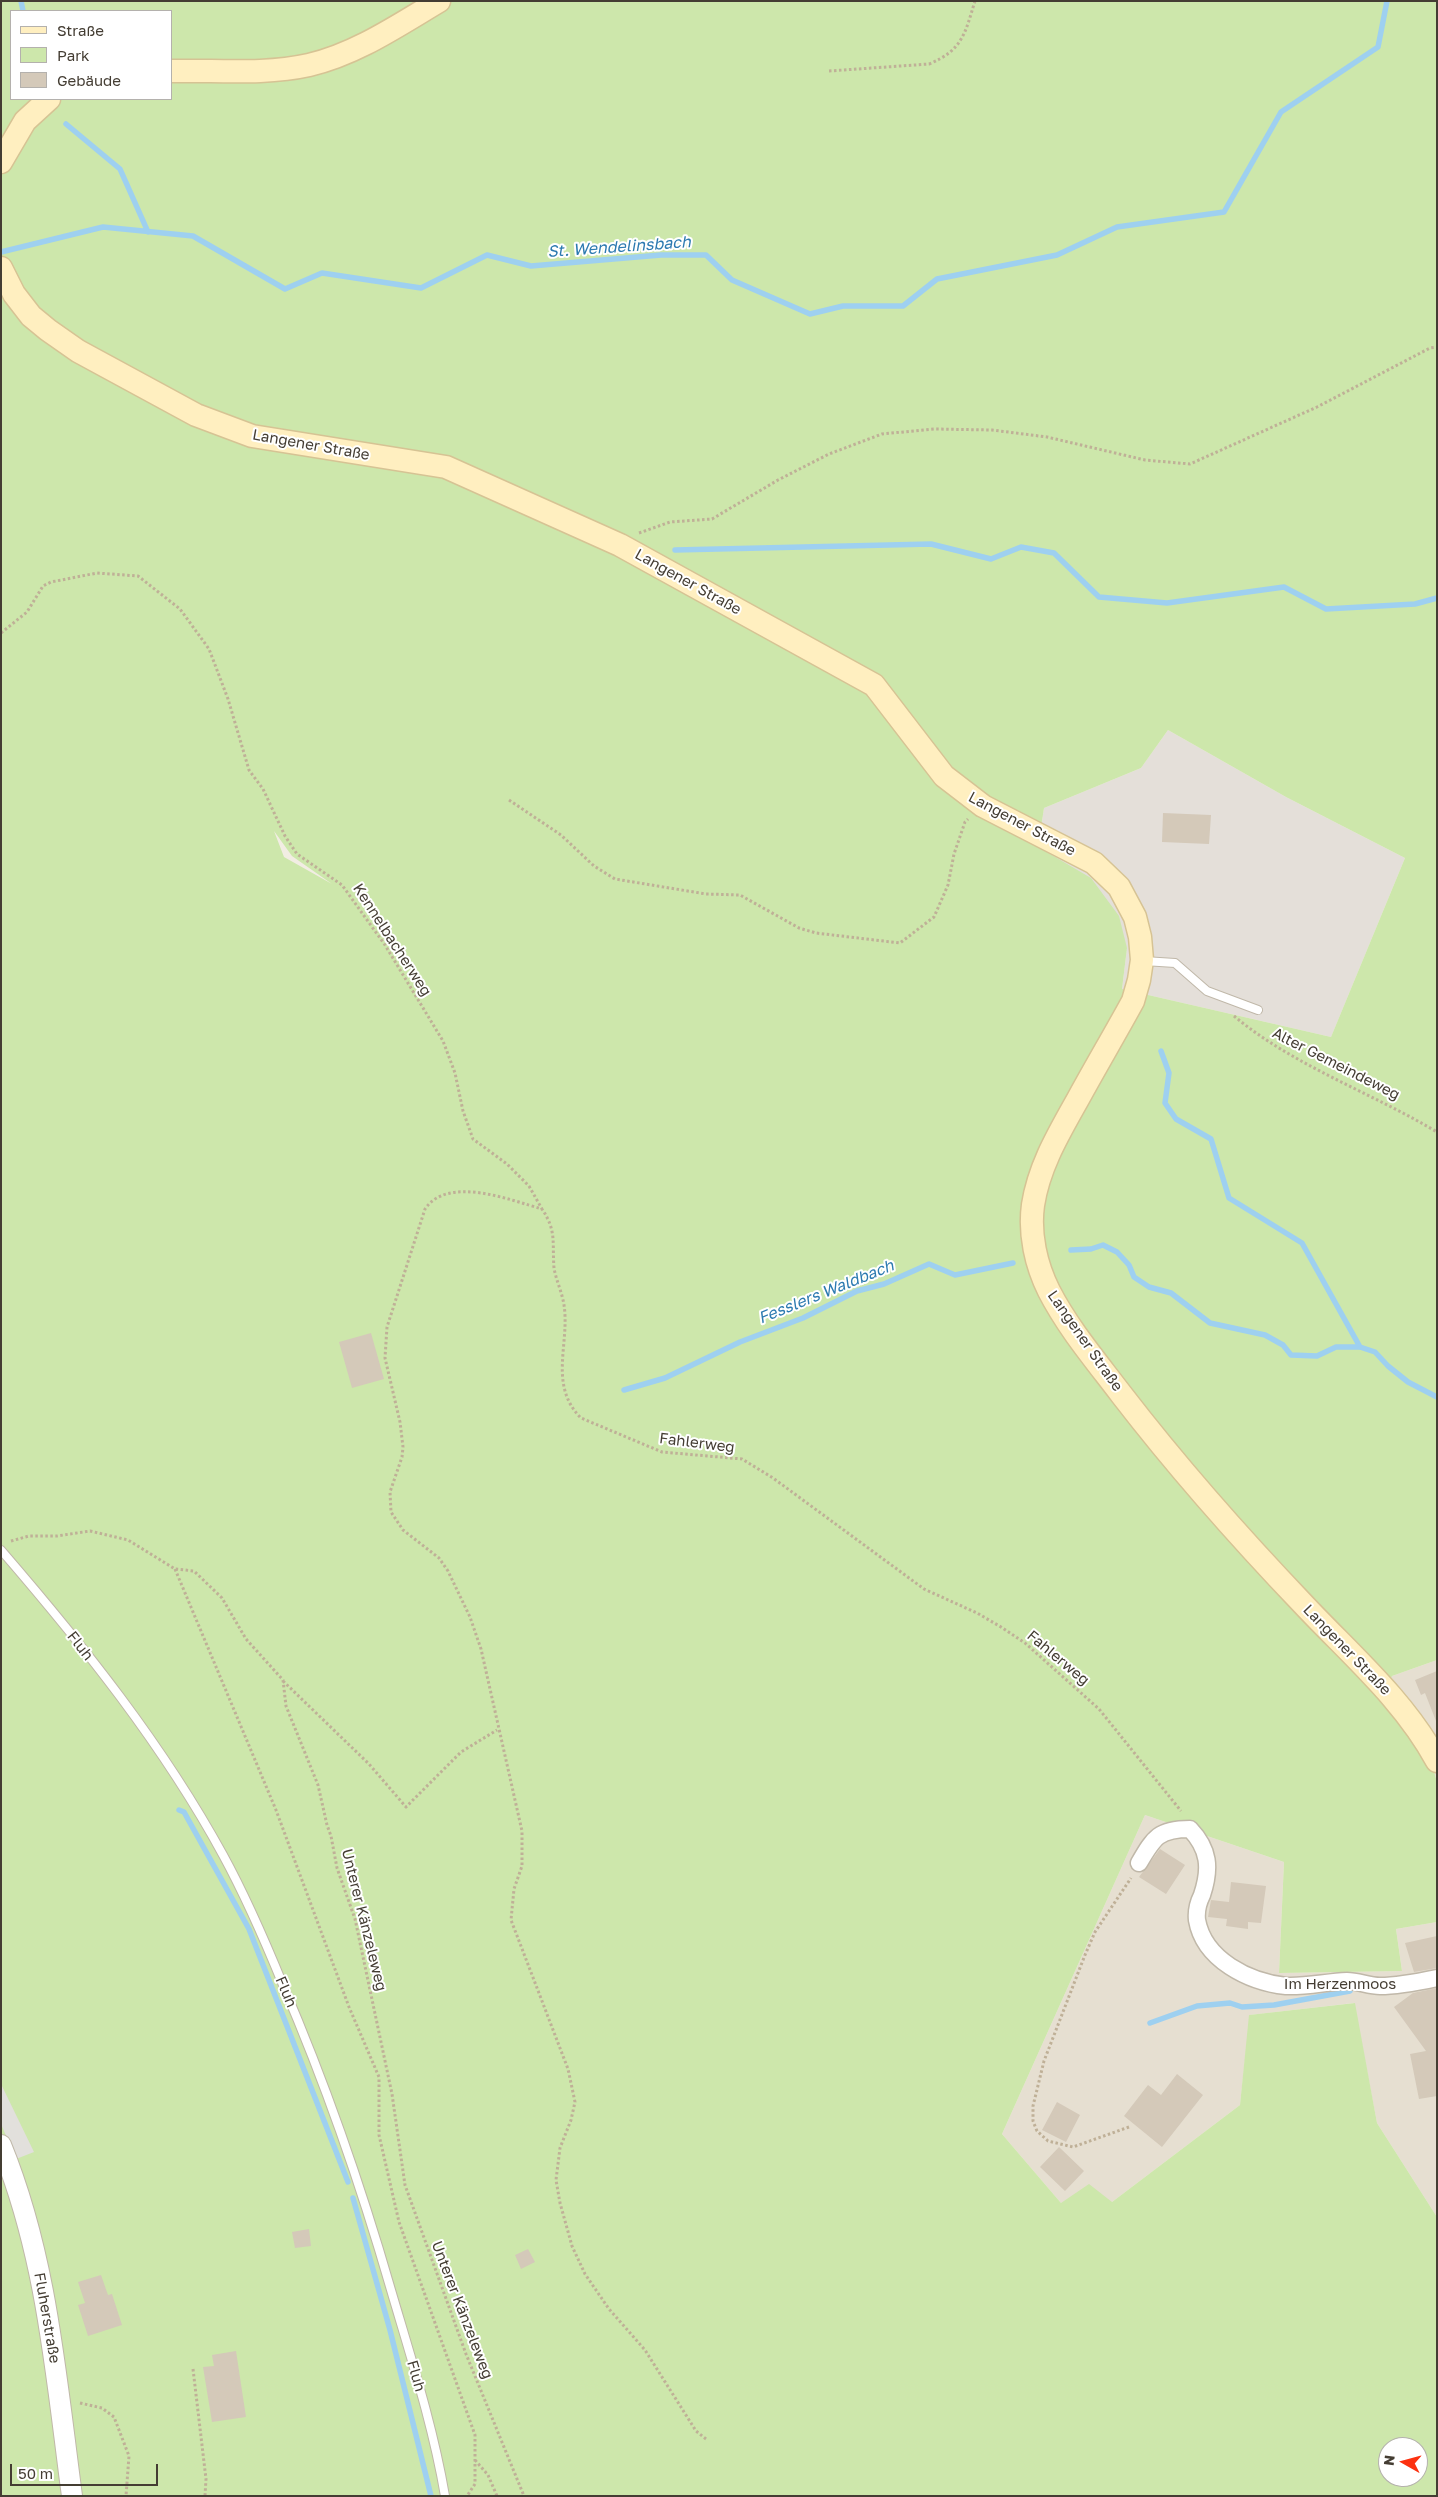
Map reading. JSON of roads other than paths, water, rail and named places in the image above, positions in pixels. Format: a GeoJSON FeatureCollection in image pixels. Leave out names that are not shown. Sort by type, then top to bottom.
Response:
{"type":"FeatureCollection","features":[{"type":"Feature","properties":{"kind":"main road"},"geometry":{"type":"LineString","coordinates":[[172,71],[280,70],[309,65],[363,45],[438,1]]}},
{"type":"Feature","properties":{"kind":"main road"},"geometry":{"type":"LineString","coordinates":[[1,162],[25,121],[48,100]]}},
{"type":"Feature","properties":{"kind":"main road","name":"Langener Straße"},"geometry":{"type":"LineString","coordinates":[[1,268],[14,294],[31,316],[48,330],[78,351],[196,415],[252,436],[446,467],[613,542],[874,685],[944,776],[983,806],[1094,863],[1120,887],[1135,917],[1140,937],[1142,960],[1139,980],[1132,1001],[1055,1140],[1039,1177],[1033,1207],[1033,1236],[1038,1263],[1048,1290],[1060,1312],[1132,1408],[1255,1553],[1386,1690],[1420,1732],[1437,1761]]}},
{"type":"Feature","properties":{"kind":"street","name":"Im Herzenmoos"},"geometry":{"type":"LineString","coordinates":[[1139,1863],[1157,1836],[1172,1829],[1190,1829],[1199,1839],[1206,1852],[1208,1866],[1206,1881],[1197,1908],[1197,1921],[1202,1933],[1214,1956],[1231,1967],[1265,1982],[1302,1986],[1348,1981],[1380,1986],[1437,1978]]}},
{"type":"Feature","properties":{"kind":"street","name":"Fluherstraße"},"geometry":{"type":"LineString","coordinates":[[1,2145],[28,2222],[37,2258],[55,2361],[72,2496]]}},
{"type":"Feature","properties":{"kind":"lane"},"geometry":{"type":"LineString","coordinates":[[1142,960],[1175,963],[1206,991],[1258,1010]]}},
{"type":"Feature","properties":{"kind":"lane","name":"Fluh"},"geometry":{"type":"LineString","coordinates":[[1,1550],[66,1627],[124,1702],[170,1768],[237,1882],[311,2049],[363,2194],[422,2398],[445,2496]]}},
{"type":"Feature","properties":{"kind":"waterway"},"geometry":{"type":"LineString","coordinates":[[21,1],[23,10]]}},
{"type":"Feature","properties":{"kind":"waterway","name":"St. Wendelinsbach"},"geometry":{"type":"LineString","coordinates":[[1,252],[103,227],[193,236],[285,289],[322,273],[421,288],[487,255],[531,266],[661,255],[706,255],[732,280],[810,314],[843,306],[903,306],[937,279],[1057,255],[1117,227],[1224,212],[1281,112],[1378,47],[1387,1]]}},
{"type":"Feature","properties":{"kind":"waterway"},"geometry":{"type":"LineString","coordinates":[[66,124],[120,169],[148,232]]}},
{"type":"Feature","properties":{"kind":"waterway"},"geometry":{"type":"LineString","coordinates":[[675,550],[931,544],[991,559],[1021,547],[1054,553],[1099,597],[1167,603],[1284,587],[1326,609],[1415,604],[1437,598]]}},
{"type":"Feature","properties":{"kind":"waterway"},"geometry":{"type":"LineString","coordinates":[[1161,1051],[1169,1073],[1165,1103],[1176,1119],[1211,1139],[1229,1198],[1302,1243],[1360,1347]]}},
{"type":"Feature","properties":{"kind":"waterway","name":"Fesslers Waldbach"},"geometry":{"type":"LineString","coordinates":[[1071,1250],[1091,1249],[1103,1245],[1117,1252],[1129,1265],[1134,1277],[1149,1287],[1171,1293],[1210,1323],[1265,1335],[1283,1345],[1291,1355],[1317,1356],[1336,1347],[1360,1347],[1375,1352],[1388,1366],[1408,1382],[1437,1397]]}},
{"type":"Feature","properties":{"kind":"waterway","name":"Fesslers Waldbach"},"geometry":{"type":"LineString","coordinates":[[624,1390],[665,1378],[740,1342],[803,1318],[857,1291],[884,1284],[929,1264],[955,1275],[1013,1263]]}},
{"type":"Feature","properties":{"kind":"waterway"},"geometry":{"type":"LineString","coordinates":[[179,1810],[184,1812],[249,1929],[348,2182]]}},
{"type":"Feature","properties":{"kind":"waterway"},"geometry":{"type":"LineString","coordinates":[[1150,2023],[1197,2006],[1230,2003],[1242,2007],[1274,2005],[1350,1991]]}},
{"type":"Feature","properties":{"kind":"waterway"},"geometry":{"type":"LineString","coordinates":[[353,2198],[390,2330],[431,2496]]}}]}
